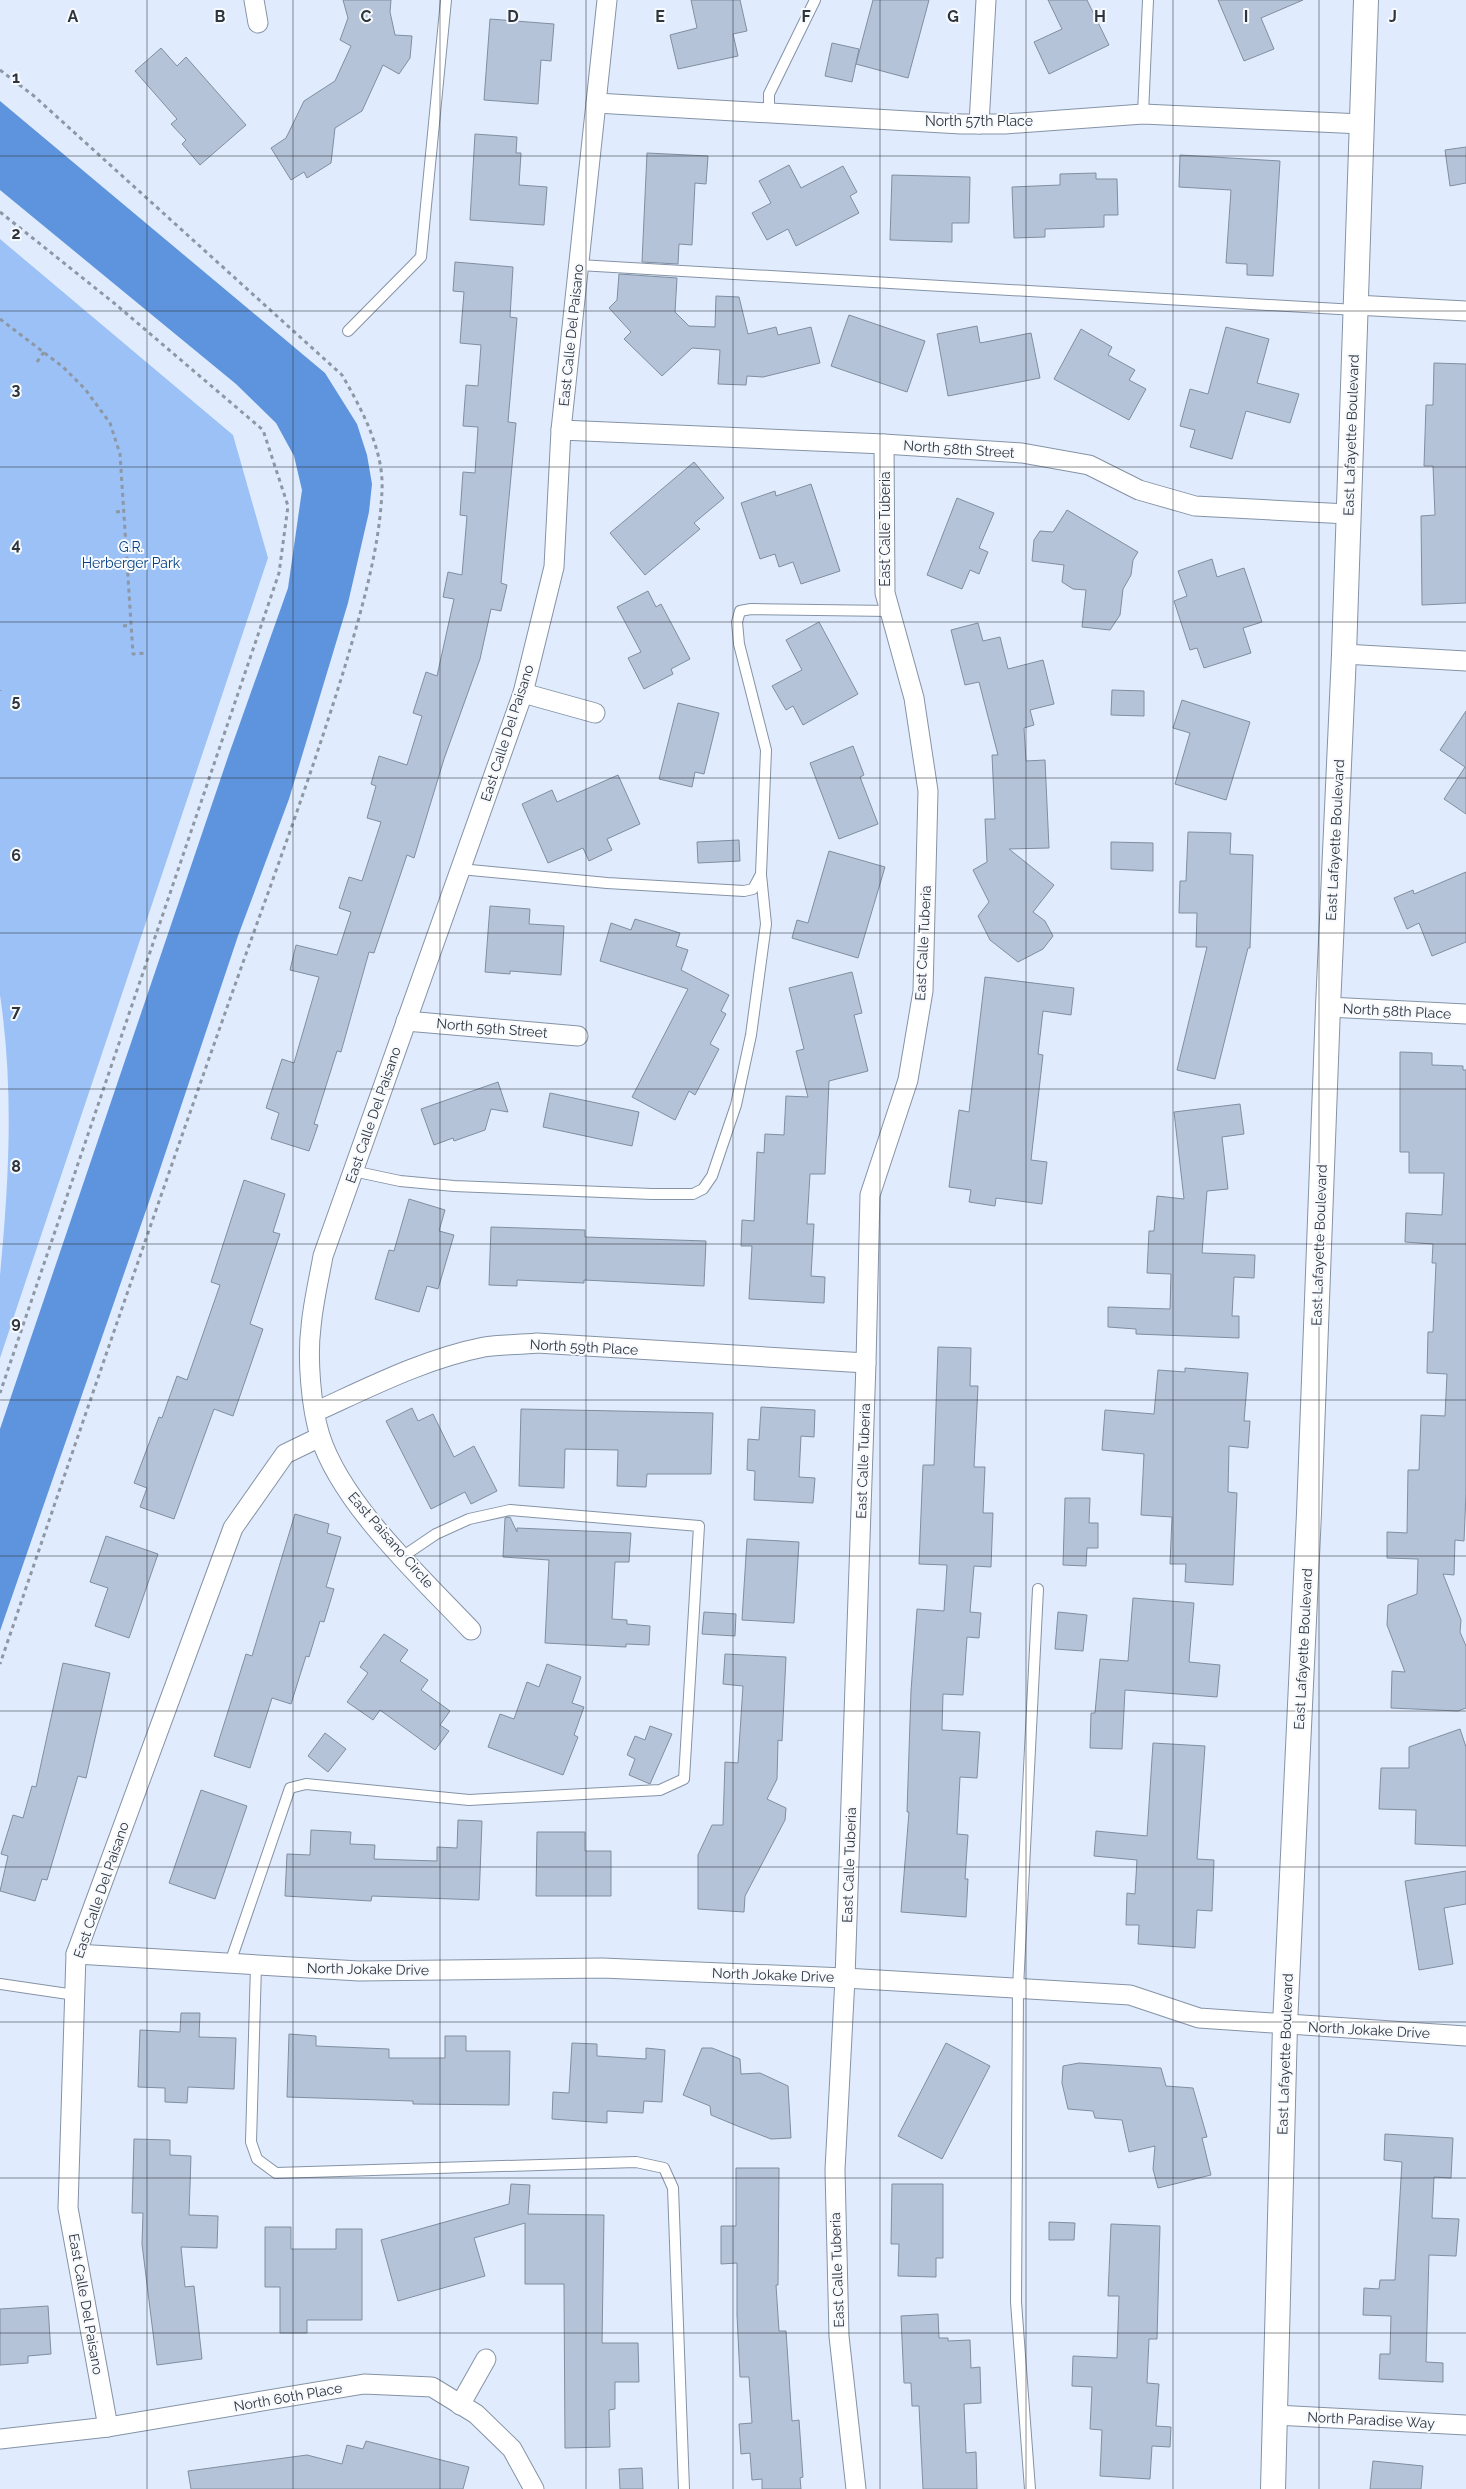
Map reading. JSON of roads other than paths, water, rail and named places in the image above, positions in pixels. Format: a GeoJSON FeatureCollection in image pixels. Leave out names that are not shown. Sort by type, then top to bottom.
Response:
{"type":"FeatureCollection","features":[{"type":"Feature","properties":{"kind":"street"},"geometry":{"type":"LineString","coordinates":[[254,0],[258,23]]}},
{"type":"Feature","properties":{"kind":"street","name":"East Calle Del Paisano"},"geometry":{"type":"LineString","coordinates":[[315,1412],[311,1372],[310,1328],[323,1256],[523,694],[554,567],[561,430],[607,0]]}},
{"type":"Feature","properties":{"kind":"street"},"geometry":{"type":"LineString","coordinates":[[978,124],[986,0]]}},
{"type":"Feature","properties":{"kind":"street","name":"East Lafayette Boulevard"},"geometry":{"type":"LineString","coordinates":[[1273,2489],[1285,2025],[1310,1513],[1328,1007],[1344,654],[1366,0]]}},
{"type":"Feature","properties":{"kind":"street","name":"North 57th Place"},"geometry":{"type":"LineString","coordinates":[[596,102],[978,124],[1143,114],[1362,124]]}},
{"type":"Feature","properties":{"kind":"street"},"geometry":{"type":"LineString","coordinates":[[1356,308],[1466,311]]}},
{"type":"Feature","properties":{"kind":"street","name":"North 58th Street"},"geometry":{"type":"LineString","coordinates":[[561,430],[884,444],[1058,458],[1088,465],[1139,490],[1195,506],[1348,514]]}},
{"type":"Feature","properties":{"kind":"street","name":"East Calle Tuberia"},"geometry":{"type":"LineString","coordinates":[[856,2489],[839,2336],[835,2170],[845,1978],[870,1195],[908,1080],[923,991],[928,791],[914,698],[885,593],[884,444]]}},
{"type":"Feature","properties":{"kind":"street"},"geometry":{"type":"LineString","coordinates":[[1344,654],[1466,661]]}},
{"type":"Feature","properties":{"kind":"street"},"geometry":{"type":"LineString","coordinates":[[523,694],[595,713]]}},
{"type":"Feature","properties":{"kind":"street","name":"North 58th Place"},"geometry":{"type":"LineString","coordinates":[[1328,1007],[1466,1014]]}},
{"type":"Feature","properties":{"kind":"street","name":"North 59th Street"},"geometry":{"type":"LineString","coordinates":[[406,1021],[578,1036]]}},
{"type":"Feature","properties":{"kind":"street","name":"North 59th Place"},"geometry":{"type":"LineString","coordinates":[[315,1412],[391,1376],[442,1357],[485,1347],[537,1343],[866,1363]]}},
{"type":"Feature","properties":{"kind":"street","name":"East Paisano Circle"},"geometry":{"type":"LineString","coordinates":[[315,1412],[320,1437],[340,1480],[359,1506],[402,1557],[471,1630]]}},
{"type":"Feature","properties":{"kind":"street","name":"East Calle Del Paisano"},"geometry":{"type":"LineString","coordinates":[[108,2428],[68,2208],[76,1954],[233,1528],[285,1454],[320,1437]]}},
{"type":"Feature","properties":{"kind":"street","name":"North Jokake Drive"},"geometry":{"type":"LineString","coordinates":[[76,1954],[359,1971],[602,1968],[845,1978],[1018,1988],[1130,1995],[1199,2018],[1466,2036]]}},
{"type":"Feature","properties":{"kind":"street"},"geometry":{"type":"LineString","coordinates":[[460,2405],[486,2359]]}},
{"type":"Feature","properties":{"kind":"street","name":"North 60th Place"},"geometry":{"type":"LineString","coordinates":[[0,2439],[108,2428],[364,2384],[432,2388],[476,2414],[512,2449],[534,2488]]}},
{"type":"Feature","properties":{"kind":"street","name":"North Paradise Way"},"geometry":{"type":"LineString","coordinates":[[1275,2415],[1466,2425]]}},
{"type":"Feature","properties":{"kind":"lane"},"geometry":{"type":"LineString","coordinates":[[348,331],[421,257],[446,0]]}},
{"type":"Feature","properties":{"kind":"lane"},"geometry":{"type":"LineString","coordinates":[[768,112],[769,94],[815,0]]}},
{"type":"Feature","properties":{"kind":"lane"},"geometry":{"type":"LineString","coordinates":[[1143,114],[1148,0]]}},
{"type":"Feature","properties":{"kind":"lane"},"geometry":{"type":"LineString","coordinates":[[579,265],[1356,308]]}},
{"type":"Feature","properties":{"kind":"lane"},"geometry":{"type":"LineString","coordinates":[[353,1170],[400,1181],[454,1186],[652,1194],[693,1194],[703,1188],[712,1176],[736,1105],[751,1035],[766,924],[761,874],[766,750],[739,644],[737,622],[740,611],[751,609],[890,612]]}},
{"type":"Feature","properties":{"kind":"lane"},"geometry":{"type":"LineString","coordinates":[[460,869],[607,883],[744,891],[754,889],[761,874]]}},
{"type":"Feature","properties":{"kind":"lane"},"geometry":{"type":"LineString","coordinates":[[230,1963],[290,1788],[306,1784],[469,1800],[660,1790],[684,1779],[699,1526],[510,1510],[469,1519],[436,1534],[402,1557]]}},
{"type":"Feature","properties":{"kind":"lane"},"geometry":{"type":"LineString","coordinates":[[1030,2489],[1016,2302],[1018,1988],[1038,1589]]}},
{"type":"Feature","properties":{"kind":"lane"},"geometry":{"type":"LineString","coordinates":[[256,1965],[251,2142],[257,2159],[276,2173],[636,2162],[664,2168],[673,2188],[684,2489]]}},
{"type":"Feature","properties":{"kind":"lane"},"geometry":{"type":"LineString","coordinates":[[0,1984],[75,1995]]}},
{"type":"Feature","properties":{"kind":"park label","name":"G.R. Herberger Park"},"geometry":{"type":"Point","coordinates":[131,556]}}]}
